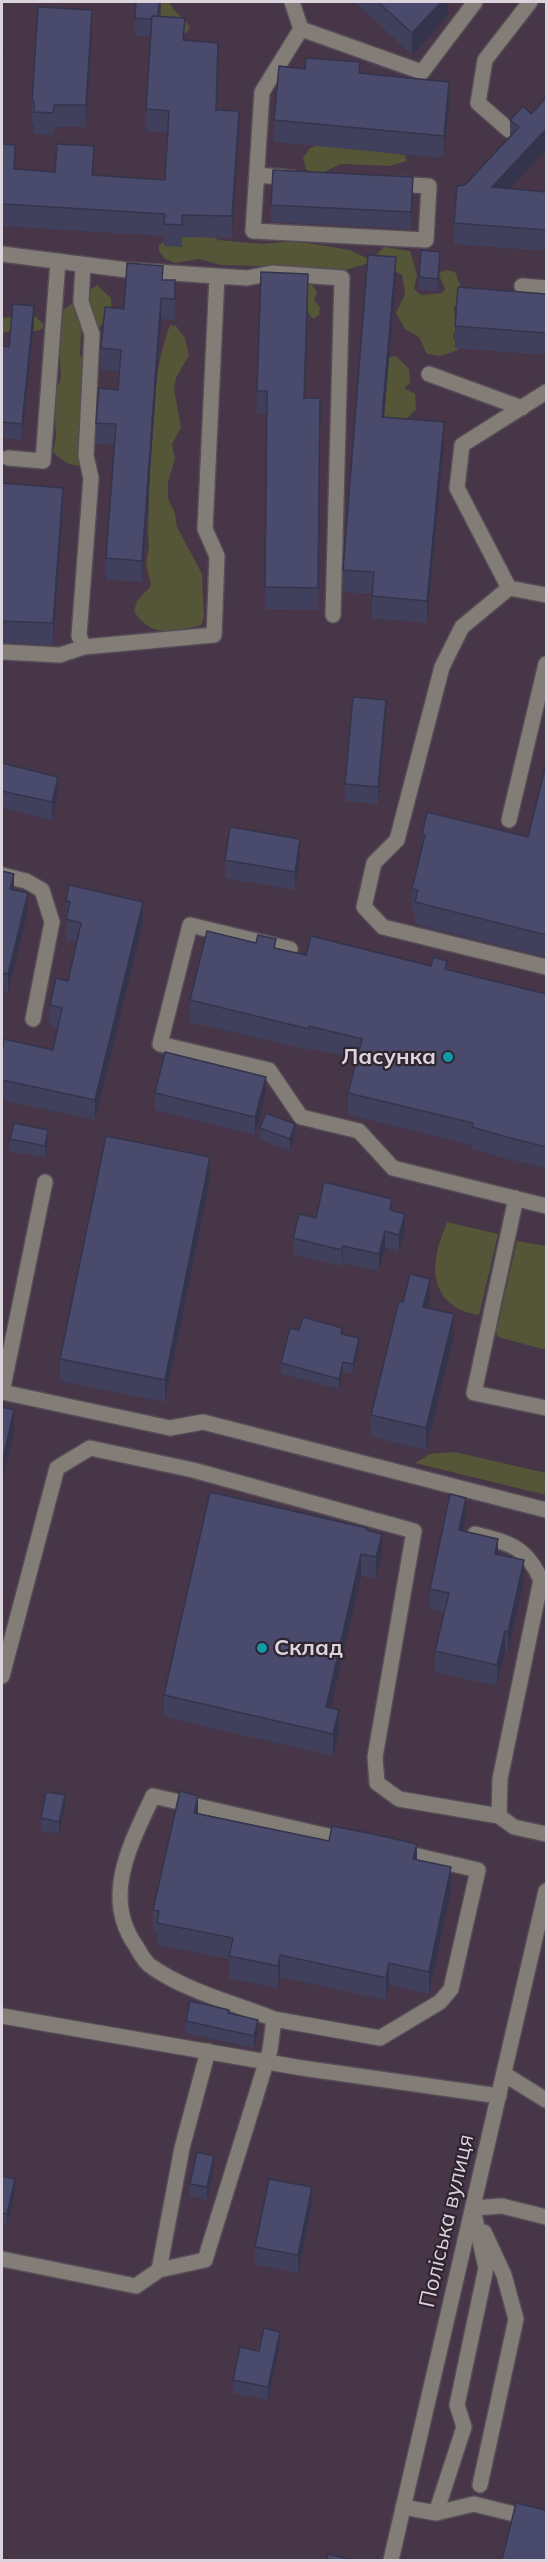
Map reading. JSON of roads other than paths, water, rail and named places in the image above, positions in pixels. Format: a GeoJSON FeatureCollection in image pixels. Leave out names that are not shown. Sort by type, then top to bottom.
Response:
{"type":"FeatureCollection","features":[{"type":"Feature","properties":{"kind":"street"},"geometry":{"type":"LineString","coordinates":[[292,2],[301,29]]}},
{"type":"Feature","properties":{"kind":"street"},"geometry":{"type":"LineString","coordinates":[[301,29],[422,72],[475,2]]}},
{"type":"Feature","properties":{"kind":"street"},"geometry":{"type":"LineString","coordinates":[[509,130],[478,103],[485,60],[530,2]]}},
{"type":"Feature","properties":{"kind":"street"},"geometry":{"type":"LineString","coordinates":[[301,29],[262,92],[253,231],[426,240],[429,186],[383,183]]}},
{"type":"Feature","properties":{"kind":"street"},"geometry":{"type":"LineString","coordinates":[[257,175],[314,179]]}},
{"type":"Feature","properties":{"kind":"street"},"geometry":{"type":"LineString","coordinates":[[2,254],[128,270],[247,278],[272,273],[342,278],[333,615]]}},
{"type":"Feature","properties":{"kind":"street"},"geometry":{"type":"LineString","coordinates":[[8,458],[43,461],[58,261]]}},
{"type":"Feature","properties":{"kind":"street"},"geometry":{"type":"LineString","coordinates":[[83,264],[81,302],[92,333],[86,456],[91,478],[79,636],[84,647]]}},
{"type":"Feature","properties":{"kind":"street"},"geometry":{"type":"LineString","coordinates":[[2,652],[60,655],[84,647],[214,635],[217,556],[206,529],[217,276]]}},
{"type":"Feature","properties":{"kind":"street"},"geometry":{"type":"LineString","coordinates":[[522,286],[546,288]]}},
{"type":"Feature","properties":{"kind":"street"},"geometry":{"type":"LineString","coordinates":[[429,374],[522,408]]}},
{"type":"Feature","properties":{"kind":"street"},"geometry":{"type":"LineString","coordinates":[[508,588],[457,488],[462,445],[546,392]]}},
{"type":"Feature","properties":{"kind":"street"},"geometry":{"type":"LineString","coordinates":[[508,588],[546,596]]}},
{"type":"Feature","properties":{"kind":"street"},"geometry":{"type":"LineString","coordinates":[[508,588],[462,627],[442,667],[397,840],[374,863],[364,907],[383,927],[546,967]]}},
{"type":"Feature","properties":{"kind":"street"},"geometry":{"type":"LineString","coordinates":[[509,820],[546,664]]}},
{"type":"Feature","properties":{"kind":"street"},"geometry":{"type":"LineString","coordinates":[[2,875],[26,881],[42,890],[52,922],[33,1019]]}},
{"type":"Feature","properties":{"kind":"street"},"geometry":{"type":"LineString","coordinates":[[290,949],[190,925],[160,1044],[269,1070],[301,1116],[359,1131],[393,1168],[546,1206]]}},
{"type":"Feature","properties":{"kind":"street"},"geometry":{"type":"LineString","coordinates":[[45,1182],[2,1392],[170,1428],[203,1422],[546,1510]]}},
{"type":"Feature","properties":{"kind":"street"},"geometry":{"type":"LineString","coordinates":[[516,1198],[474,1393],[546,1408]]}},
{"type":"Feature","properties":{"kind":"street"},"geometry":{"type":"LineString","coordinates":[[2,1676],[57,1468],[90,1448],[193,1470],[414,1531],[375,1757],[376,1783],[399,1799],[499,1816],[514,1827],[546,1834]]}},
{"type":"Feature","properties":{"kind":"street"},"geometry":{"type":"LineString","coordinates":[[475,1534],[509,1542],[533,1561],[541,1580],[500,1779],[499,1816]]}},
{"type":"Feature","properties":{"kind":"street"},"geometry":{"type":"LineString","coordinates":[[362,1844],[153,1796],[129,1847],[118,1893],[127,1934],[150,1966],[180,1983],[274,2019],[380,2038],[440,2002],[451,1989],[477,1870],[385,1849]]}},
{"type":"Feature","properties":{"kind":"street","name":"Поліська вулиця"},"geometry":{"type":"LineString","coordinates":[[391,2560],[546,1891]]}},
{"type":"Feature","properties":{"kind":"street"},"geometry":{"type":"LineString","coordinates":[[2,2016],[265,2061],[499,2096]]}},
{"type":"Feature","properties":{"kind":"street"},"geometry":{"type":"LineString","coordinates":[[2,2259],[136,2286],[159,2270],[205,2260],[265,2061],[274,2019]]}},
{"type":"Feature","properties":{"kind":"street"},"geometry":{"type":"LineString","coordinates":[[159,2270],[182,2148],[208,2051]]}},
{"type":"Feature","properties":{"kind":"street"},"geometry":{"type":"LineString","coordinates":[[504,2074],[546,2100]]}},
{"type":"Feature","properties":{"kind":"street"},"geometry":{"type":"LineString","coordinates":[[473,2208],[502,2206],[546,2217]]}},
{"type":"Feature","properties":{"kind":"street"},"geometry":{"type":"LineString","coordinates":[[473,2208],[504,2275],[516,2319],[480,2485]]}},
{"type":"Feature","properties":{"kind":"street"},"geometry":{"type":"LineString","coordinates":[[436,2513],[464,2427],[457,2405],[486,2268],[473,2208]]}},
{"type":"Feature","properties":{"kind":"street"},"geometry":{"type":"LineString","coordinates":[[404,2507],[436,2513],[474,2504],[546,2522]]}},
{"type":"Feature","properties":{"kind":"place","name":"Ласунка"},"geometry":{"type":"Point","coordinates":[448,1057]}},
{"type":"Feature","properties":{"kind":"place","name":"Склад"},"geometry":{"type":"Point","coordinates":[262,1648]}}]}
